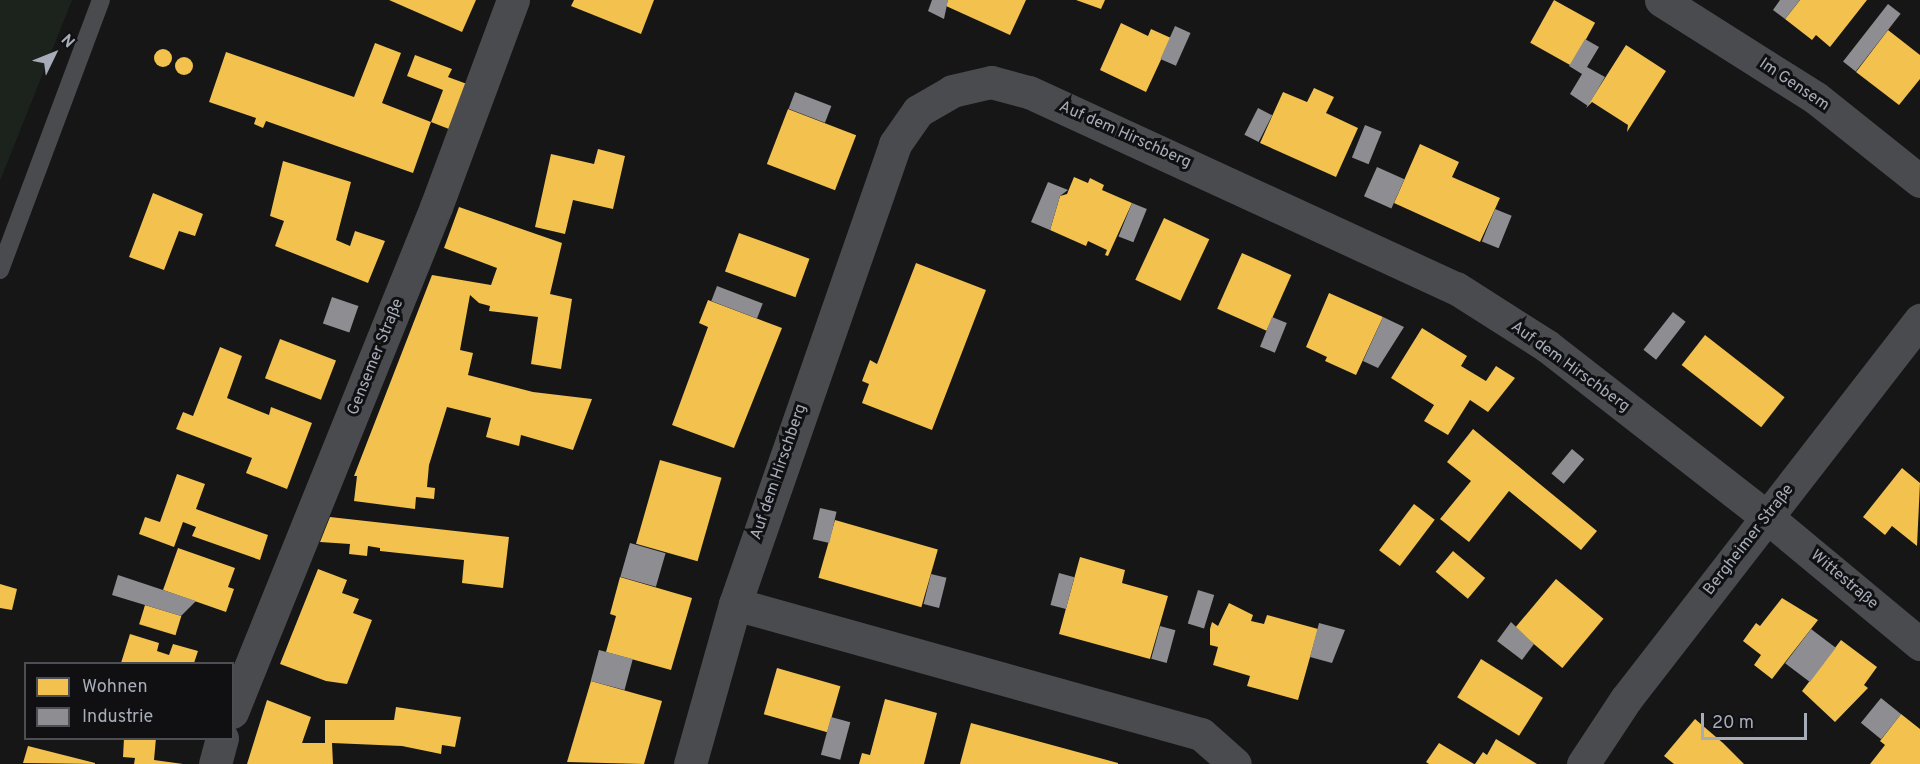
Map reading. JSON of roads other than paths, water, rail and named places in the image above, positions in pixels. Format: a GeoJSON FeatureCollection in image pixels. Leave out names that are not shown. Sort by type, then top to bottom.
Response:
{"type":"FeatureCollection","features":[{"type":"Feature","properties":{"kind":"street","name":"Gensemer Straße"},"geometry":{"type":"LineString","coordinates":[[234,707],[436,207],[513,0]]}},
{"type":"Feature","properties":{"kind":"street","name":"Im Gensem"},"geometry":{"type":"LineString","coordinates":[[1660,0],[1816,98],[1920,181]]}},
{"type":"Feature","properties":{"kind":"street","name":"Auf dem Hirschberg"},"geometry":{"type":"LineString","coordinates":[[690,764],[735,604],[895,144],[918,111],[952,91],[991,82],[1029,92],[1456,288],[1547,346],[1767,517]]}},
{"type":"Feature","properties":{"kind":"street","name":"Bergheimer Straße"},"geometry":{"type":"LineString","coordinates":[[1583,764],[1626,699],[1920,320]]}},
{"type":"Feature","properties":{"kind":"street","name":"Wittestraße"},"geometry":{"type":"LineString","coordinates":[[1767,517],[1920,644]]}},
{"type":"Feature","properties":{"kind":"street"},"geometry":{"type":"LineString","coordinates":[[735,604],[1201,734],[1234,764]]}},
{"type":"Feature","properties":{"kind":"street"},"geometry":{"type":"LineString","coordinates":[[215,764],[221,740]]}},
{"type":"Feature","properties":{"kind":"lane"},"geometry":{"type":"LineString","coordinates":[[0,270],[101,0]]}}]}
